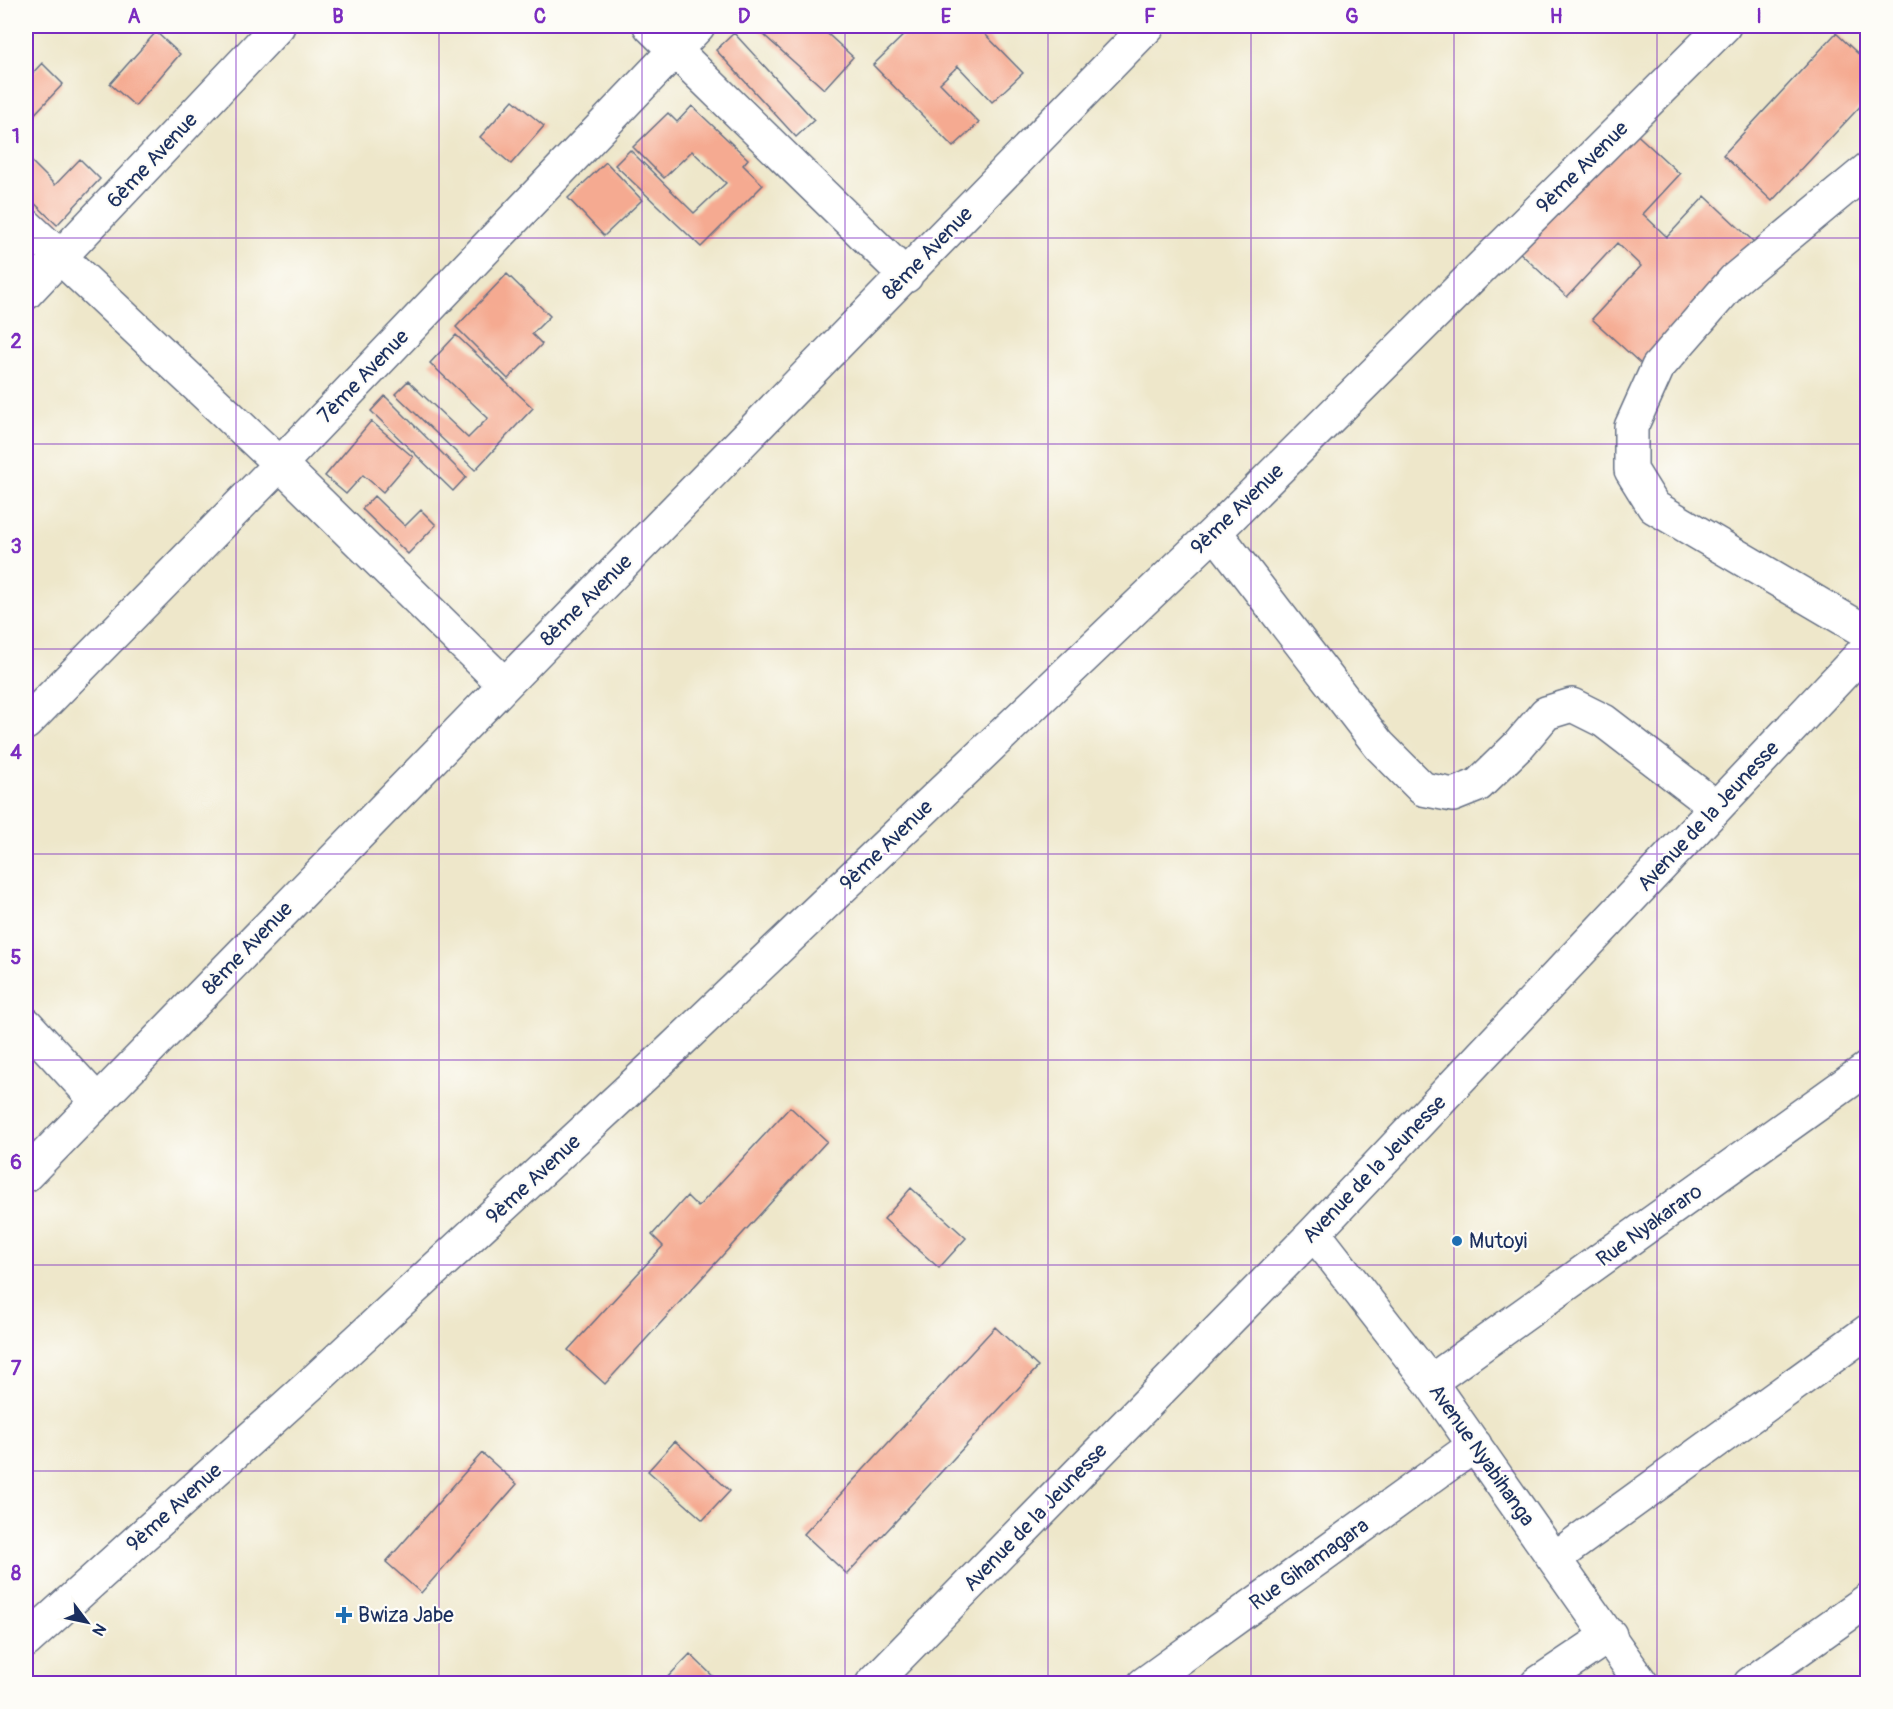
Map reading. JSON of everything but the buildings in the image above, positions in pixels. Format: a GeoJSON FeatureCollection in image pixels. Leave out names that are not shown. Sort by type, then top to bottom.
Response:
{"type":"FeatureCollection","features":[{"type":"Feature","properties":{"kind":"street","name":"6ème Avenue"},"geometry":{"type":"LineString","coordinates":[[26,293],[278,26]]}},
{"type":"Feature","properties":{"kind":"street"},"geometry":{"type":"LineString","coordinates":[[650,26],[906,276]]}},
{"type":"Feature","properties":{"kind":"street","name":"7ème Avenue"},"geometry":{"type":"LineString","coordinates":[[26,723],[280,464],[698,26]]}},
{"type":"Feature","properties":{"kind":"street","name":"8ème Avenue"},"geometry":{"type":"LineString","coordinates":[[26,1175],[1148,26]]}},
{"type":"Feature","properties":{"kind":"street","name":"9ème Avenue"},"geometry":{"type":"LineString","coordinates":[[26,1641],[311,1384],[666,1055],[1215,532],[1724,26]]}},
{"type":"Feature","properties":{"kind":"street"},"geometry":{"type":"LineString","coordinates":[[1868,169],[1734,280],[1658,366],[1631,427],[1631,470],[1654,507],[1868,633]]}},
{"type":"Feature","properties":{"kind":"street"},"geometry":{"type":"LineString","coordinates":[[26,225],[280,464],[504,684]]}},
{"type":"Feature","properties":{"kind":"street"},"geometry":{"type":"LineString","coordinates":[[1215,532],[1379,745],[1423,789],[1453,795],[1478,785],[1518,746],[1546,713],[1572,705],[1604,721],[1716,807]]}},
{"type":"Feature","properties":{"kind":"street","name":"Avenue de la Jeunesse"},"geometry":{"type":"LineString","coordinates":[[872,1683],[1314,1233],[1868,647]]}},
{"type":"Feature","properties":{"kind":"street"},"geometry":{"type":"LineString","coordinates":[[26,1024],[98,1101]]}},
{"type":"Feature","properties":{"kind":"street","name":"Rue Nyakararo"},"geometry":{"type":"LineString","coordinates":[[1430,1382],[1868,1068]]}},
{"type":"Feature","properties":{"kind":"street","name":"Avenue Nyabihanga"},"geometry":{"type":"LineString","coordinates":[[1314,1233],[1430,1382],[1642,1683]]}},
{"type":"Feature","properties":{"kind":"street"},"geometry":{"type":"LineString","coordinates":[[1556,1558],[1868,1331]]}},
{"type":"Feature","properties":{"kind":"street","name":"Rue Gihamagara"},"geometry":{"type":"LineString","coordinates":[[1144,1683],[1474,1445]]}},
{"type":"Feature","properties":{"kind":"street"},"geometry":{"type":"LineString","coordinates":[[1750,1683],[1868,1600]]}},
{"type":"Feature","properties":{"kind":"street"},"geometry":{"type":"LineString","coordinates":[[1537,1683],[1610,1635]]}},
{"type":"Feature","properties":{"kind":"place","name":"Mutoyi"},"geometry":{"type":"Point","coordinates":[1457,1241]}},
{"type":"Feature","properties":{"kind":"place","name":"Bwiza Jabe"},"geometry":{"type":"Point","coordinates":[344,1615]}}]}
